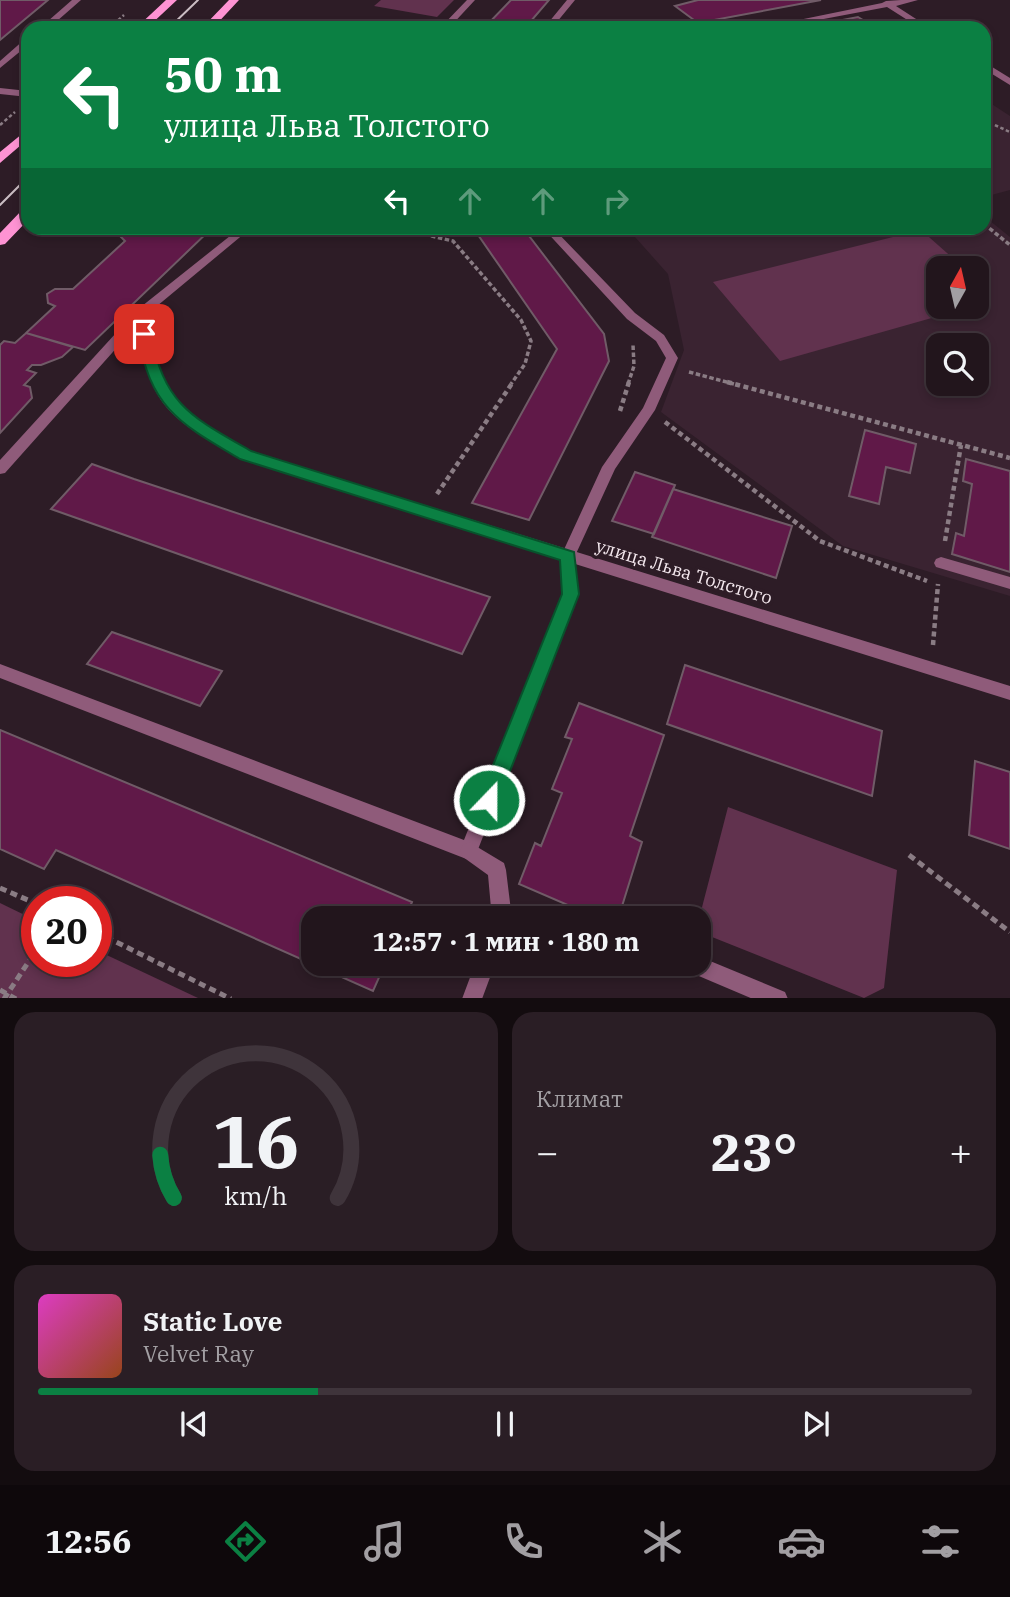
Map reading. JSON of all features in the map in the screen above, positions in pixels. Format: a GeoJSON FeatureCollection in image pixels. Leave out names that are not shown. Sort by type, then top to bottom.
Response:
{"type":"FeatureCollection","features":[{"type":"Feature","properties":{"kind":"main road"},"geometry":{"type":"LineString","coordinates":[[149,21],[172,0]]}},
{"type":"Feature","properties":{"kind":"main road"},"geometry":{"type":"LineString","coordinates":[[214,21],[234,0]]}},
{"type":"Feature","properties":{"kind":"main road"},"geometry":{"type":"LineString","coordinates":[[0,159],[21,140]]}},
{"type":"Feature","properties":{"kind":"main road"},"geometry":{"type":"LineString","coordinates":[[0,241],[21,219]]}},
{"type":"Feature","properties":{"kind":"street"},"geometry":{"type":"LineString","coordinates":[[52,21],[77,0]]}},
{"type":"Feature","properties":{"kind":"street"},"geometry":{"type":"LineString","coordinates":[[451,21],[471,0]]}},
{"type":"Feature","properties":{"kind":"street"},"geometry":{"type":"LineString","coordinates":[[554,21],[572,0]]}},
{"type":"Feature","properties":{"kind":"street"},"geometry":{"type":"LineString","coordinates":[[796,21],[885,2],[914,0]]}},
{"type":"Feature","properties":{"kind":"street"},"geometry":{"type":"LineString","coordinates":[[885,2],[915,21]]}},
{"type":"Feature","properties":{"kind":"street"},"geometry":{"type":"LineString","coordinates":[[0,65],[21,47]]}},
{"type":"Feature","properties":{"kind":"street"},"geometry":{"type":"LineString","coordinates":[[991,70],[1010,82]]}},
{"type":"Feature","properties":{"kind":"street"},"geometry":{"type":"LineString","coordinates":[[0,91],[21,93]]}},
{"type":"Feature","properties":{"kind":"street"},"geometry":{"type":"LineString","coordinates":[[0,469],[141,313],[237,235]]}},
{"type":"Feature","properties":{"kind":"street"},"geometry":{"type":"LineString","coordinates":[[468,851],[570,594],[568,556],[609,467],[649,410],[673,358],[660,338],[631,316],[555,235]]}},
{"type":"Feature","properties":{"kind":"street","name":"улица Льва Толстого"},"geometry":{"type":"LineString","coordinates":[[141,313],[148,355],[165,399],[200,429],[245,455],[1010,693]]}},
{"type":"Feature","properties":{"kind":"street"},"geometry":{"type":"LineString","coordinates":[[941,563],[1010,583]]}},
{"type":"Feature","properties":{"kind":"street"},"geometry":{"type":"LineString","coordinates":[[0,671],[468,851],[497,870],[502,906]]}},
{"type":"Feature","properties":{"kind":"street"},"geometry":{"type":"LineString","coordinates":[[711,971],[776,998]]}},
{"type":"Feature","properties":{"kind":"street"},"geometry":{"type":"LineString","coordinates":[[472,998],[481,976]]}},
{"type":"Feature","properties":{"kind":"path"},"geometry":{"type":"LineString","coordinates":[[991,123],[1010,132]]}},
{"type":"Feature","properties":{"kind":"path"},"geometry":{"type":"LineString","coordinates":[[991,230],[1010,245]]}},
{"type":"Feature","properties":{"kind":"path"},"geometry":{"type":"LineString","coordinates":[[425,513],[525,364],[531,341],[521,320],[453,241],[427,235]]}},
{"type":"Feature","properties":{"kind":"path"},"geometry":{"type":"LineString","coordinates":[[619,414],[634,366],[631,316]]}},
{"type":"Feature","properties":{"kind":"path"},"geometry":{"type":"LineString","coordinates":[[673,358],[691,373],[1010,458]]}},
{"type":"Feature","properties":{"kind":"path"},"geometry":{"type":"LineString","coordinates":[[649,410],[820,541],[938,585]]}},
{"type":"Feature","properties":{"kind":"path"},"geometry":{"type":"LineString","coordinates":[[934,630],[941,563],[961,445]]}},
{"type":"Feature","properties":{"kind":"path"},"geometry":{"type":"LineString","coordinates":[[909,855],[1010,932]]}},
{"type":"Feature","properties":{"kind":"path"},"geometry":{"type":"LineString","coordinates":[[0,888],[21,897]]}},
{"type":"Feature","properties":{"kind":"path"},"geometry":{"type":"LineString","coordinates":[[112,940],[229,998]]}},
{"type":"Feature","properties":{"kind":"path"},"geometry":{"type":"LineString","coordinates":[[4,994],[21,971]]}},
{"type":"Feature","properties":{"kind":"shaded area"},"geometry":{"type":"Polygon","coordinates":[[[381,0],[454,0],[437,17],[374,6],[381,0]]]}},
{"type":"Feature","properties":{"kind":"shaded area"},"geometry":{"type":"Polygon","coordinates":[[[991,104],[1010,116],[1010,190],[991,195],[991,104]]]}},
{"type":"Feature","properties":{"kind":"shaded area"},"geometry":{"type":"Polygon","coordinates":[[[991,222],[1010,237],[1010,596],[843,546],[661,412],[684,350],[668,274],[633,235],[991,235],[991,222]]]}},
{"type":"Feature","properties":{"kind":"shaded area"},"geometry":{"type":"Polygon","coordinates":[[[901,235],[927,235],[950,256],[926,256],[926,319],[928,319],[780,361],[713,282],[901,235]]]}},
{"type":"Feature","properties":{"kind":"shaded area"},"geometry":{"type":"Polygon","coordinates":[[[728,807],[897,870],[884,988],[864,998],[712,937],[711,906],[702,906],[728,807]]]}},
{"type":"Feature","properties":{"kind":"shaded area"},"geometry":{"type":"Polygon","coordinates":[[[0,903],[21,913],[21,977],[112,977],[112,958],[198,998],[0,998],[0,903]]]}},
{"type":"Feature","properties":{"kind":"building"},"geometry":{"type":"Polygon","coordinates":[[[0,0],[48,0],[21,21],[0,40],[0,0]]]}},
{"type":"Feature","properties":{"kind":"building"},"geometry":{"type":"Polygon","coordinates":[[[511,0],[549,0],[531,21],[491,21],[511,0]]]}},
{"type":"Feature","properties":{"kind":"building"},"geometry":{"type":"Polygon","coordinates":[[[698,0],[821,0],[709,21],[695,21],[675,6],[698,0]]]}},
{"type":"Feature","properties":{"kind":"building"},"geometry":{"type":"Polygon","coordinates":[[[858,17],[864,21],[837,21],[858,17]]]}},
{"type":"Feature","properties":{"kind":"building"},"geometry":{"type":"Polygon","coordinates":[[[119,235],[205,235],[85,350],[26,333],[55,306],[48,303],[47,294],[55,289],[73,289],[125,241],[119,235]]]}},
{"type":"Feature","properties":{"kind":"building"},"geometry":{"type":"Polygon","coordinates":[[[478,235],[528,235],[604,334],[609,361],[529,520],[472,503],[557,349],[478,235]]]}},
{"type":"Feature","properties":{"kind":"building"},"geometry":{"type":"Polygon","coordinates":[[[26,333],[73,347],[62,357],[41,365],[32,365],[27,370],[36,373],[24,385],[30,387],[32,398],[0,433],[0,345],[4,341],[15,343],[26,333]]]}},
{"type":"Feature","properties":{"kind":"building"},"geometry":{"type":"Polygon","coordinates":[[[865,430],[916,444],[910,473],[886,467],[879,504],[849,496],[865,430]]]}},
{"type":"Feature","properties":{"kind":"building"},"geometry":{"type":"Polygon","coordinates":[[[966,459],[1010,471],[1010,572],[952,554],[956,533],[964,536],[972,484],[963,481],[966,459]]]}},
{"type":"Feature","properties":{"kind":"building"},"geometry":{"type":"Polygon","coordinates":[[[92,464],[490,597],[462,654],[51,509],[92,464]]]}},
{"type":"Feature","properties":{"kind":"building"},"geometry":{"type":"Polygon","coordinates":[[[635,472],[675,485],[654,534],[612,521],[635,472]]]}},
{"type":"Feature","properties":{"kind":"building"},"geometry":{"type":"Polygon","coordinates":[[[673,489],[792,526],[776,578],[652,537],[673,489]]]}},
{"type":"Feature","properties":{"kind":"building"},"geometry":{"type":"Polygon","coordinates":[[[112,632],[222,671],[200,706],[87,664],[112,632]]]}},
{"type":"Feature","properties":{"kind":"building"},"geometry":{"type":"Polygon","coordinates":[[[685,665],[882,731],[872,796],[667,724],[685,665]]]}},
{"type":"Feature","properties":{"kind":"building"},"geometry":{"type":"Polygon","coordinates":[[[579,703],[664,735],[630,836],[642,842],[622,906],[570,906],[519,884],[535,843],[541,846],[562,793],[552,789],[572,739],[565,737],[579,703]]]}},
{"type":"Feature","properties":{"kind":"building"},"geometry":{"type":"Polygon","coordinates":[[[0,730],[412,902],[410,906],[301,906],[301,959],[56,850],[44,869],[0,849],[0,730]]]}},
{"type":"Feature","properties":{"kind":"building"},"geometry":{"type":"Polygon","coordinates":[[[975,761],[1010,772],[1010,849],[969,835],[975,761]]]}},
{"type":"Feature","properties":{"kind":"building"},"geometry":{"type":"Polygon","coordinates":[[[339,976],[380,976],[373,991],[339,976]]]}},
{"type":"Feature","properties":{"kind":"tram line"},"geometry":{"type":"LineString","coordinates":[[176,21],[198,0]]}},
{"type":"Feature","properties":{"kind":"tram line"},"geometry":{"type":"LineString","coordinates":[[0,205],[21,184]]}},
{"type":"Feature","properties":{"kind":"route"},"geometry":{"type":"LineString","coordinates":[[144,334],[148,355],[165,399],[200,429],[245,455],[568,556],[570,594],[489,800]]}}]}
